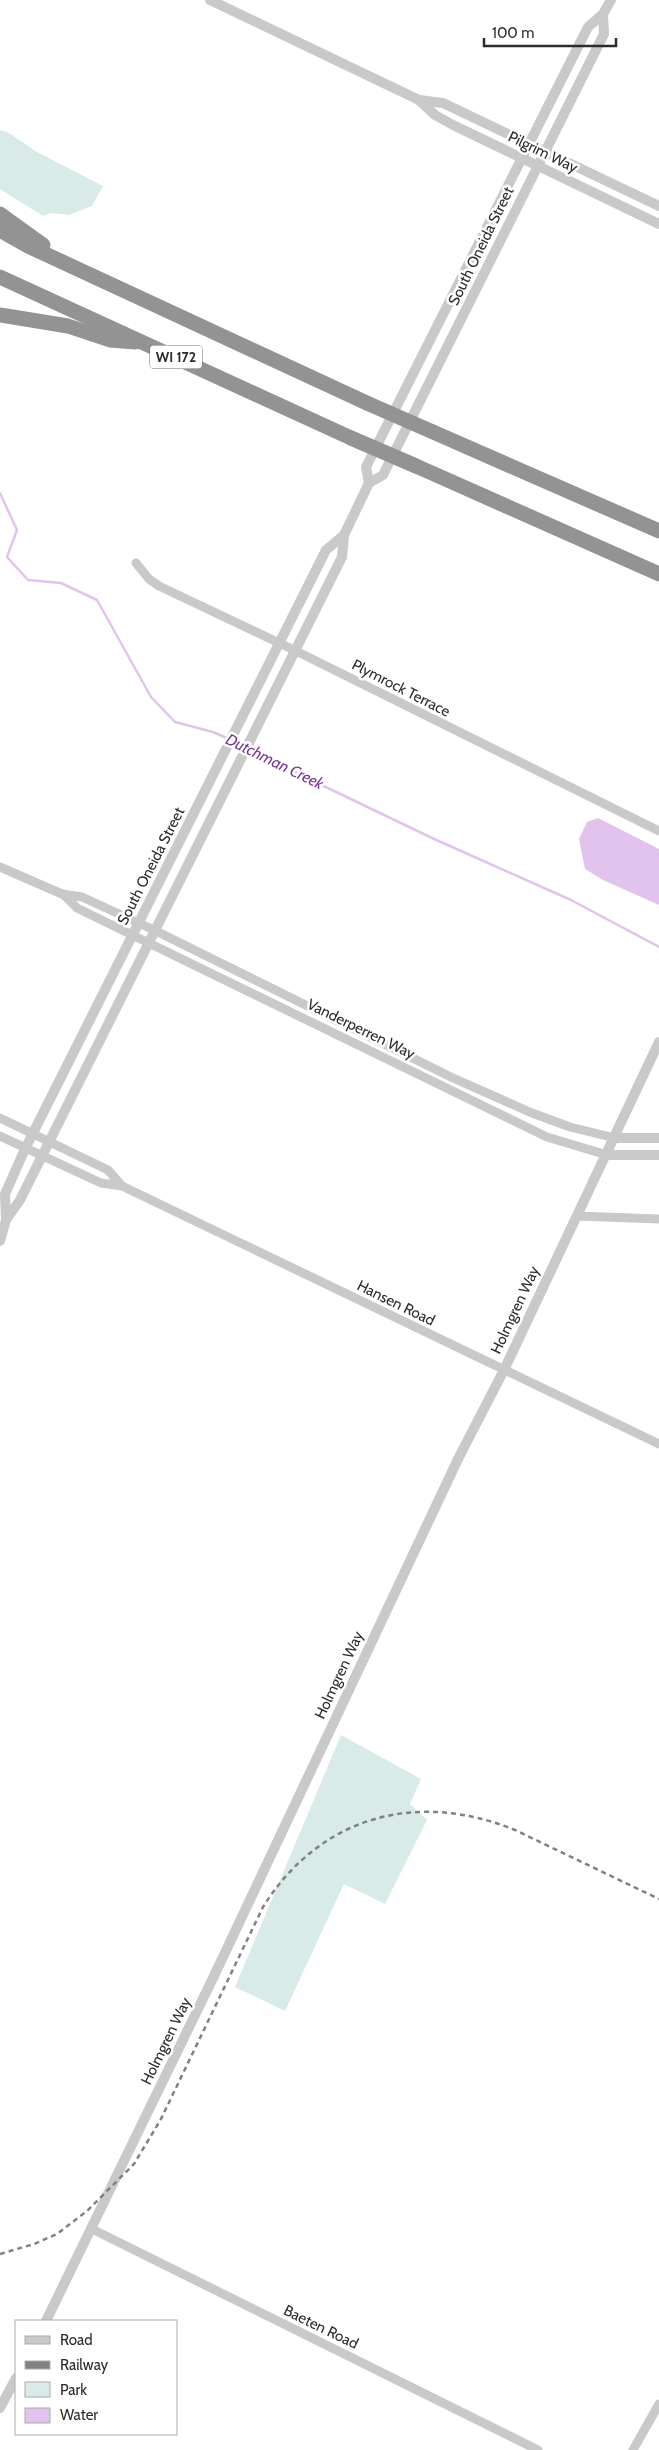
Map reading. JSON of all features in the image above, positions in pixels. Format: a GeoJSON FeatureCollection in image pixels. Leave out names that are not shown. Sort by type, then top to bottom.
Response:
{"type":"FeatureCollection","features":[{"type":"Feature","properties":{"kind":"highway"},"geometry":{"type":"LineString","coordinates":[[0,214],[64,261]]}},
{"type":"Feature","properties":{"kind":"highway","name":"WI 172"},"geometry":{"type":"LineString","coordinates":[[0,230],[28,246],[64,261],[369,404],[659,531]]}},
{"type":"Feature","properties":{"kind":"highway","name":"WI 172"},"geometry":{"type":"LineString","coordinates":[[0,277],[351,438],[659,574]]}},
{"type":"Feature","properties":{"kind":"highway"},"geometry":{"type":"LineString","coordinates":[[0,314],[50,322],[110,340],[145,342]]}},
{"type":"Feature","properties":{"kind":"street","name":"Pilgrim Way"},"geometry":{"type":"LineString","coordinates":[[210,0],[419,100],[435,115],[659,224]]}},
{"type":"Feature","properties":{"kind":"street","name":"South Oneida Street"},"geometry":{"type":"LineString","coordinates":[[369,483],[366,467],[588,27],[604,14],[611,0]]}},
{"type":"Feature","properties":{"kind":"street","name":"South Oneida Street"},"geometry":{"type":"LineString","coordinates":[[6,1220],[20,1200],[40,1156],[342,556],[344,535],[369,483],[383,475],[604,34],[604,14]]}},
{"type":"Feature","properties":{"kind":"street","name":"Pilgrim Way"},"geometry":{"type":"LineString","coordinates":[[419,100],[443,103],[659,206]]}},
{"type":"Feature","properties":{"kind":"street","name":"South Oneida Street"},"geometry":{"type":"LineString","coordinates":[[0,1241],[6,1220],[5,1194],[25,1149],[326,550],[344,535]]}},
{"type":"Feature","properties":{"kind":"street","name":"Plymrock Terrace"},"geometry":{"type":"LineString","coordinates":[[136,563],[149,579],[159,586],[280,643],[659,831]]}},
{"type":"Feature","properties":{"kind":"street","name":"Vanderperren Way"},"geometry":{"type":"LineString","coordinates":[[0,867],[62,894],[82,898],[154,930],[454,1078],[532,1113],[570,1127],[615,1138],[659,1138]]}},
{"type":"Feature","properties":{"kind":"street","name":"Vanderperren Way"},"geometry":{"type":"LineString","coordinates":[[62,894],[76,907],[547,1137],[607,1155],[659,1155]]}},
{"type":"Feature","properties":{"kind":"street","name":"Holmgren Way"},"geometry":{"type":"LineString","coordinates":[[46,2320],[264,1870],[458,1457],[504,1370],[659,1042]]}},
{"type":"Feature","properties":{"kind":"street","name":"Hansen Road"},"geometry":{"type":"LineString","coordinates":[[0,1118],[108,1170],[122,1186]]}},
{"type":"Feature","properties":{"kind":"street","name":"Hansen Road"},"geometry":{"type":"LineString","coordinates":[[0,1136],[101,1183],[122,1186],[659,1444]]}},
{"type":"Feature","properties":{"kind":"street"},"geometry":{"type":"LineString","coordinates":[[577,1216],[659,1219]]}},
{"type":"Feature","properties":{"kind":"street","name":"Baeten Road"},"geometry":{"type":"LineString","coordinates":[[92,2229],[538,2450]]}},
{"type":"Feature","properties":{"kind":"street"},"geometry":{"type":"LineString","coordinates":[[0,2408],[15,2380]]}},
{"type":"Feature","properties":{"kind":"street"},"geometry":{"type":"LineString","coordinates":[[633,2450],[659,2404]]}},
{"type":"Feature","properties":{"kind":"green space"},"geometry":{"type":"Polygon","coordinates":[[[0,130],[9,133],[37,152],[103,186],[92,206],[69,215],[51,213],[43,216],[0,189],[0,130]]]}},
{"type":"Feature","properties":{"kind":"green space"},"geometry":{"type":"Polygon","coordinates":[[[341,1735],[421,1779],[410,1804],[427,1820],[385,1904],[344,1884],[285,2011],[235,1987],[341,1735]]]}},
{"type":"Feature","properties":{"kind":"water"},"geometry":{"type":"Polygon","coordinates":[[[598,818],[659,849],[659,905],[603,880],[585,869],[579,839],[587,822],[598,818]]]}},
{"type":"Feature","properties":{"kind":"waterway","name":"Dutchman Creek"},"geometry":{"type":"LineString","coordinates":[[0,493],[17,530],[7,557],[28,580],[61,583],[97,600],[151,697],[175,722],[213,732],[229,739]]}},
{"type":"Feature","properties":{"kind":"waterway","name":"Dutchman Creek"},"geometry":{"type":"LineString","coordinates":[[234,741],[245,746]]}},
{"type":"Feature","properties":{"kind":"waterway","name":"Dutchman Creek"},"geometry":{"type":"LineString","coordinates":[[250,748],[276,763],[432,838],[571,900],[659,947]]}},
{"type":"Feature","properties":{"kind":"railway"},"geometry":{"type":"LineString","coordinates":[[0,2254],[34,2244],[57,2234],[87,2211],[134,2164],[161,2119],[263,1907],[286,1876],[313,1851],[342,1832],[374,1819],[407,1813],[442,1812],[478,1818],[515,1830],[659,1899]]}}]}
